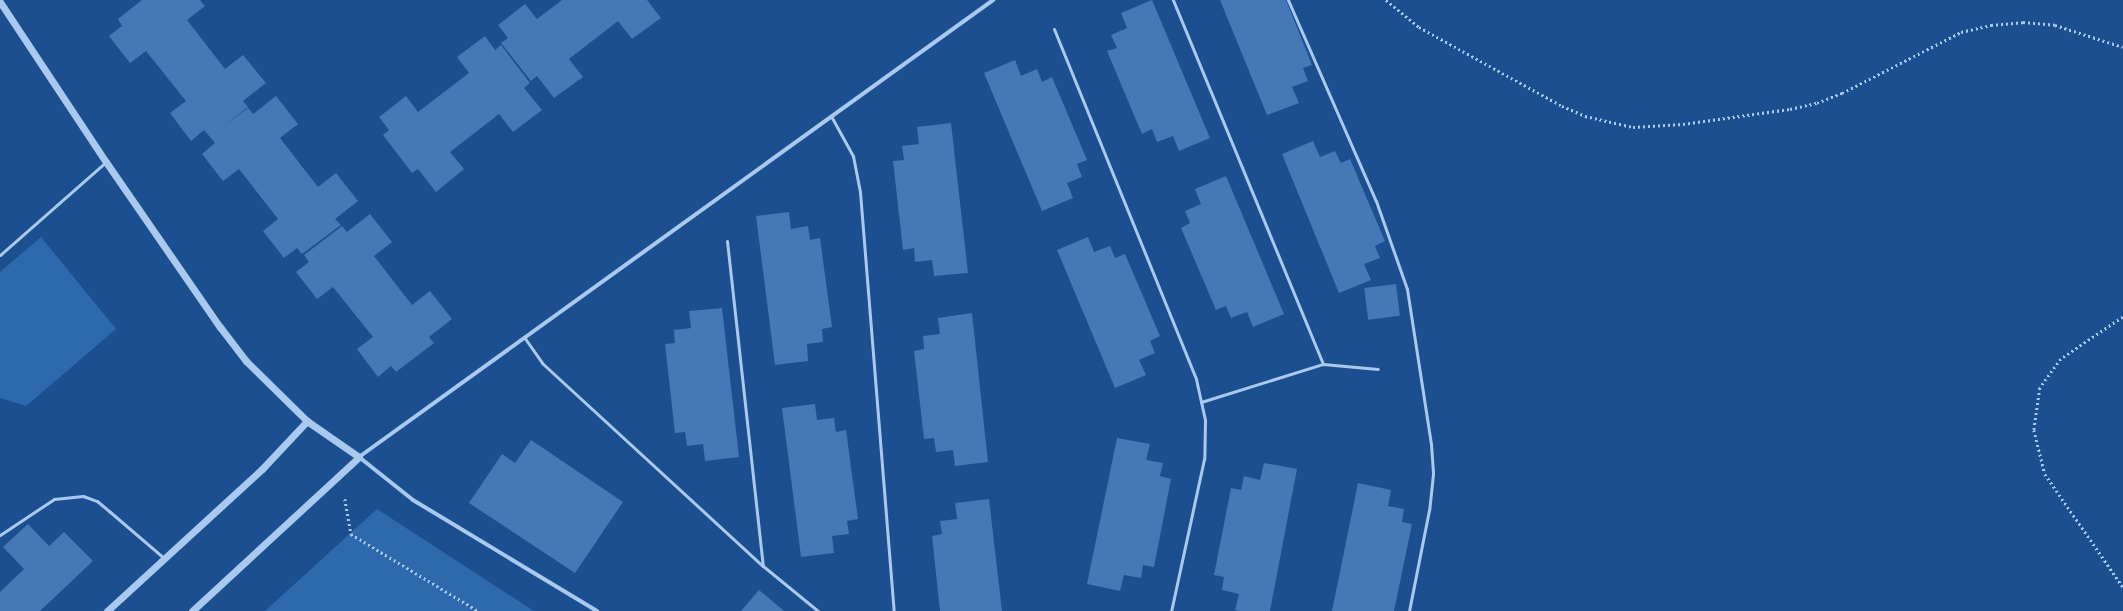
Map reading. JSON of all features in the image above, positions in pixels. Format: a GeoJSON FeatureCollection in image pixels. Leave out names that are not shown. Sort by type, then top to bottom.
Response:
{"type":"FeatureCollection","features":[{"type":"Feature","properties":{"kind":"street"},"geometry":{"type":"LineString","coordinates":[[192,611],[359,457],[993,0]]}},
{"type":"Feature","properties":{"kind":"street"},"geometry":{"type":"LineString","coordinates":[[0,2],[106,162],[220,327],[246,361],[307,421],[359,457],[413,500],[597,611]]}},
{"type":"Feature","properties":{"kind":"street"},"geometry":{"type":"LineString","coordinates":[[108,611],[262,469],[307,421]]}},
{"type":"Feature","properties":{"kind":"lane"},"geometry":{"type":"LineString","coordinates":[[1173,0],[1323,364]]}},
{"type":"Feature","properties":{"kind":"lane"},"geometry":{"type":"LineString","coordinates":[[1288,0],[1376,201],[1407,289],[1431,444],[1433,474],[1429,510],[1409,611]]}},
{"type":"Feature","properties":{"kind":"lane"},"geometry":{"type":"LineString","coordinates":[[1054,29],[1196,379],[1205,420],[1204,459],[1171,611]]}},
{"type":"Feature","properties":{"kind":"lane"},"geometry":{"type":"LineString","coordinates":[[831,116],[853,156],[860,192],[894,611]]}},
{"type":"Feature","properties":{"kind":"lane"},"geometry":{"type":"LineString","coordinates":[[0,255],[106,162]]}},
{"type":"Feature","properties":{"kind":"lane"},"geometry":{"type":"LineString","coordinates":[[727,241],[763,566]]}},
{"type":"Feature","properties":{"kind":"lane"},"geometry":{"type":"LineString","coordinates":[[524,338],[542,364],[763,566],[818,611]]}},
{"type":"Feature","properties":{"kind":"lane"},"geometry":{"type":"LineString","coordinates":[[1201,402],[1323,364],[1378,369]]}},
{"type":"Feature","properties":{"kind":"lane"},"geometry":{"type":"LineString","coordinates":[[0,535],[54,499],[83,496],[97,501],[109,510],[165,558]]}},
{"type":"Feature","properties":{"kind":"path"},"geometry":{"type":"LineString","coordinates":[[1386,0],[1419,27],[1562,106],[1591,118],[1633,127],[1682,124],[1790,109],[1817,103],[1842,93],[1960,32],[1991,24],[2023,22],[2055,25],[2123,47]]}},
{"type":"Feature","properties":{"kind":"path"},"geometry":{"type":"LineString","coordinates":[[2123,317],[2061,359],[2040,388],[2034,430],[2044,474],[2123,587]]}},
{"type":"Feature","properties":{"kind":"path"},"geometry":{"type":"LineString","coordinates":[[341,474],[351,534],[478,611]]}},
{"type":"Feature","properties":{"kind":"shaded area"},"geometry":{"type":"Polygon","coordinates":[[[41,237],[116,329],[26,406],[0,398],[0,272],[41,237]]]}},
{"type":"Feature","properties":{"kind":"shaded area"},"geometry":{"type":"Polygon","coordinates":[[[377,509],[534,611],[265,611],[377,509]]]}},
{"type":"Feature","properties":{"kind":"building"},"geometry":{"type":"Polygon","coordinates":[[[142,0],[200,0],[205,6],[187,20],[225,69],[243,55],[266,83],[243,101],[248,107],[225,125],[248,108],[253,114],[276,96],[298,124],[280,138],[318,187],[336,173],[358,201],[335,219],[341,225],[302,254],[297,248],[284,258],[263,231],[278,219],[239,169],[223,181],[202,154],[215,143],[204,130],[191,141],[170,113],[186,101],[146,51],[130,63],[109,36],[122,26],[118,19],[142,0]]]}},
{"type":"Feature","properties":{"kind":"building"},"geometry":{"type":"Polygon","coordinates":[[[562,0],[647,0],[661,18],[632,39],[618,21],[569,59],[583,77],[554,98],[537,76],[531,81],[501,43],[508,38],[498,25],[525,4],[537,19],[562,0]]]}},
{"type":"Feature","properties":{"kind":"building"},"geometry":{"type":"Polygon","coordinates":[[[1152,0],[1210,138],[1179,151],[1173,136],[1157,142],[1152,129],[1142,134],[1107,51],[1117,48],[1111,35],[1127,28],[1121,13],[1152,0]]]}},
{"type":"Feature","properties":{"kind":"building"},"geometry":{"type":"Polygon","coordinates":[[[1220,0],[1286,0],[1312,65],[1303,68],[1308,81],[1292,87],[1299,103],[1267,115],[1220,0]]]}},
{"type":"Feature","properties":{"kind":"building"},"geometry":{"type":"Polygon","coordinates":[[[485,36],[495,50],[501,45],[530,83],[524,88],[542,110],[513,132],[499,114],[450,152],[464,169],[436,192],[418,169],[412,173],[383,135],[389,130],[379,117],[406,96],[418,112],[469,73],[457,57],[485,36]]]}},
{"type":"Feature","properties":{"kind":"building"},"geometry":{"type":"Polygon","coordinates":[[[1015,60],[1021,76],[1037,69],[1042,82],[1052,77],[1087,160],[1077,164],[1082,177],[1067,183],[1073,198],[1042,211],[984,73],[1015,60]]]}},
{"type":"Feature","properties":{"kind":"building"},"geometry":{"type":"Polygon","coordinates":[[[951,123],[968,273],[934,276],[932,260],[915,262],[914,248],[903,250],[893,161],[904,160],[902,146],[919,144],[917,127],[951,123]]]}},
{"type":"Feature","properties":{"kind":"building"},"geometry":{"type":"Polygon","coordinates":[[[1313,141],[1320,157],[1335,151],[1341,163],[1350,159],[1385,241],[1375,246],[1380,258],[1364,264],[1371,280],[1339,293],[1282,154],[1313,141]]]}},
{"type":"Feature","properties":{"kind":"building"},"geometry":{"type":"Polygon","coordinates":[[[1226,176],[1284,314],[1253,327],[1247,312],[1231,318],[1226,306],[1216,310],[1181,228],[1190,223],[1185,211],[1201,204],[1195,189],[1226,176]]]}},
{"type":"Feature","properties":{"kind":"building"},"geometry":{"type":"Polygon","coordinates":[[[789,212],[791,229],[808,226],[810,240],[820,238],[832,327],[822,329],[823,342],[807,344],[808,361],[775,365],[756,216],[789,212]]]}},
{"type":"Feature","properties":{"kind":"building"},"geometry":{"type":"Polygon","coordinates":[[[370,214],[392,242],[374,256],[412,305],[430,291],[452,319],[429,337],[434,343],[396,372],[391,366],[378,377],[357,349],[373,337],[333,287],[317,299],[296,272],[309,262],[304,255],[342,226],[347,232],[370,214]]]}},
{"type":"Feature","properties":{"kind":"building"},"geometry":{"type":"Polygon","coordinates":[[[1088,237],[1094,252],[1110,246],[1115,258],[1125,254],[1160,336],[1150,341],[1155,353],[1139,360],[1146,375],[1115,388],[1057,250],[1088,237]]]}},
{"type":"Feature","properties":{"kind":"building"},"geometry":{"type":"Polygon","coordinates":[[[1396,284],[1400,316],[1368,320],[1364,288],[1396,284]]]}},
{"type":"Feature","properties":{"kind":"building"},"geometry":{"type":"Polygon","coordinates":[[[722,308],[739,457],[705,461],[703,444],[687,446],[685,432],[675,433],[665,344],[675,343],[674,330],[691,328],[689,311],[722,308]]]}},
{"type":"Feature","properties":{"kind":"building"},"geometry":{"type":"Polygon","coordinates":[[[972,313],[988,462],[955,466],[953,450],[936,452],[934,438],[924,439],[914,351],[924,349],[923,336],[940,334],[938,318],[972,313]]]}},
{"type":"Feature","properties":{"kind":"building"},"geometry":{"type":"Polygon","coordinates":[[[815,404],[817,420],[834,418],[836,432],[846,430],[858,519],[847,521],[849,534],[832,536],[834,553],[801,557],[782,408],[815,404]]]}},
{"type":"Feature","properties":{"kind":"building"},"geometry":{"type":"Polygon","coordinates":[[[1117,438],[1150,444],[1146,460],[1163,463],[1160,476],[1171,479],[1154,567],[1143,565],[1141,578],[1124,575],[1120,591],[1087,584],[1117,438]]]}},
{"type":"Feature","properties":{"kind":"building"},"geometry":{"type":"Polygon","coordinates":[[[531,440],[623,502],[575,573],[469,503],[502,454],[515,463],[531,440]]]}},
{"type":"Feature","properties":{"kind":"building"},"geometry":{"type":"Polygon","coordinates":[[[1264,463],[1297,469],[1270,611],[1240,611],[1235,610],[1239,594],[1222,590],[1224,577],[1214,575],[1231,488],[1241,490],[1244,476],[1260,480],[1264,463]]]}},
{"type":"Feature","properties":{"kind":"building"},"geometry":{"type":"Polygon","coordinates":[[[1358,483],[1391,490],[1388,506],[1404,509],[1402,522],[1412,524],[1394,611],[1332,611],[1358,483]]]}},
{"type":"Feature","properties":{"kind":"building"},"geometry":{"type":"Polygon","coordinates":[[[989,499],[1002,611],[940,611],[932,536],[942,534],[940,521],[957,519],[955,503],[989,499]]]}},
{"type":"Feature","properties":{"kind":"building"},"geometry":{"type":"Polygon","coordinates":[[[28,524],[49,546],[64,532],[93,561],[40,611],[0,611],[0,592],[24,569],[3,547],[28,524]]]}},
{"type":"Feature","properties":{"kind":"building"},"geometry":{"type":"Polygon","coordinates":[[[759,590],[784,611],[741,611],[759,590]]]}}]}
